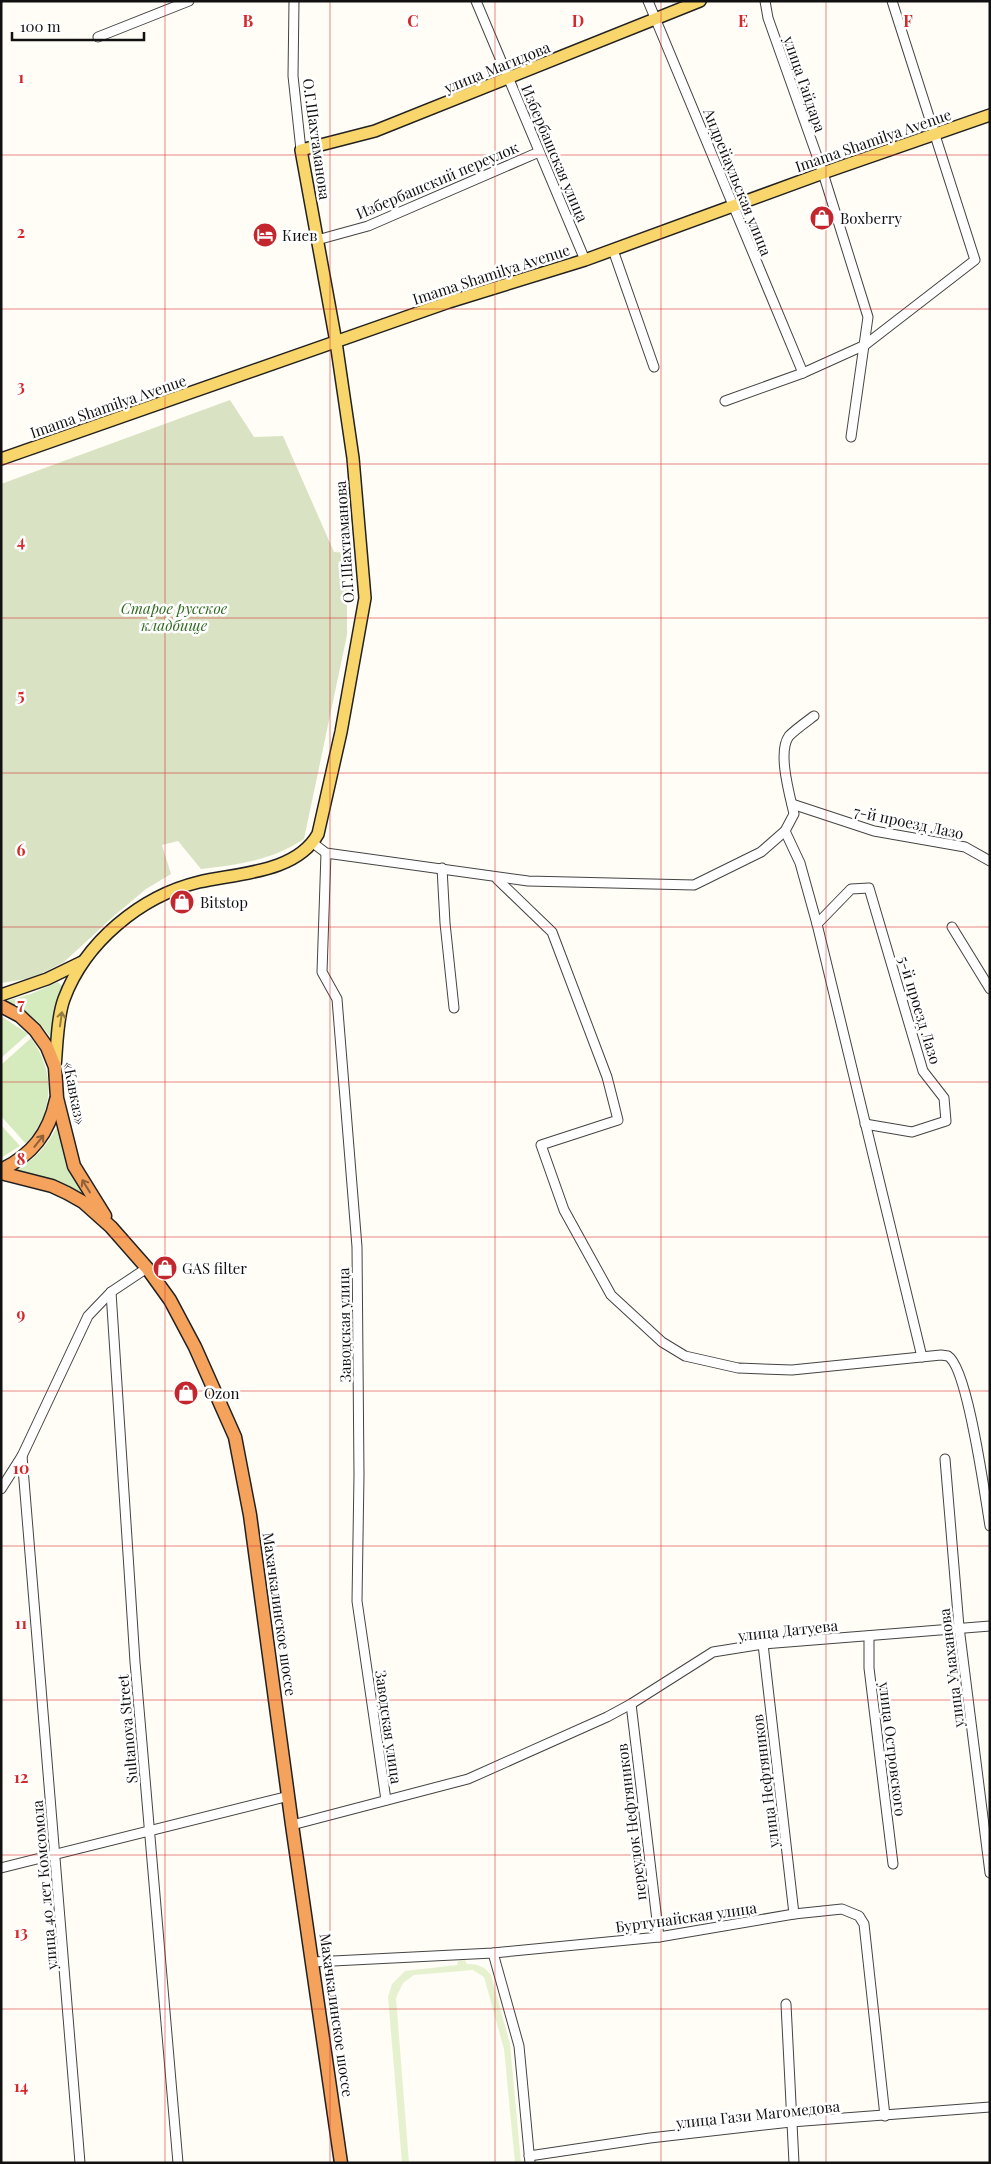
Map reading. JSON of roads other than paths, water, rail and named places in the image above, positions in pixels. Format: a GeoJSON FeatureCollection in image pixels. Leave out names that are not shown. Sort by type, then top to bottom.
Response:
{"type":"FeatureCollection","features":[{"type":"Feature","properties":{"kind":"highway","name":"«Кавказ»"},"geometry":{"type":"LineString","coordinates":[[1,1006],[20,1016],[35,1030],[48,1047],[55,1067],[57,1098],[74,1166],[111,1227]]}},
{"type":"Feature","properties":{"kind":"highway"},"geometry":{"type":"LineString","coordinates":[[1,1172],[30,1152],[43,1136],[52,1118],[57,1098]]}},
{"type":"Feature","properties":{"kind":"highway","name":"Махачкалинское шоссе"},"geometry":{"type":"LineString","coordinates":[[1,1172],[52,1186],[67,1193],[83,1202],[111,1227],[147,1268],[170,1300],[195,1346],[235,1437],[250,1515],[292,1825],[341,2163]]}},
{"type":"Feature","properties":{"kind":"main road","name":"улица Магидова"},"geometry":{"type":"LineString","coordinates":[[301,150],[375,132],[700,1]]}},
{"type":"Feature","properties":{"kind":"main road","name":"Imama Shamilya Avenue"},"geometry":{"type":"LineString","coordinates":[[1,458],[449,302],[586,260],[823,173],[990,115]]}},
{"type":"Feature","properties":{"kind":"main road","name":"О.Г.Шахтаманова"},"geometry":{"type":"LineString","coordinates":[[301,150],[336,342],[353,458],[365,598],[341,732],[318,834],[313,843]]}},
{"type":"Feature","properties":{"kind":"main road"},"geometry":{"type":"LineString","coordinates":[[55,1067],[64,1001],[82,962],[112,930],[134,912],[174,889],[259,871],[296,857],[313,843]]}},
{"type":"Feature","properties":{"kind":"main road"},"geometry":{"type":"LineString","coordinates":[[1,995],[47,979],[82,962]]}},
{"type":"Feature","properties":{"kind":"street"},"geometry":{"type":"LineString","coordinates":[[98,36],[189,1]]}},
{"type":"Feature","properties":{"kind":"street","name":"О.Г.Шахтаманова"},"geometry":{"type":"LineString","coordinates":[[294,1],[293,76],[301,150]]}},
{"type":"Feature","properties":{"kind":"street","name":"Избербашская улица"},"geometry":{"type":"LineString","coordinates":[[476,1],[586,260]]}},
{"type":"Feature","properties":{"kind":"street","name":"Андрейаульская улица"},"geometry":{"type":"LineString","coordinates":[[648,1],[803,373]]}},
{"type":"Feature","properties":{"kind":"street","name":"улица Гайдара"},"geometry":{"type":"LineString","coordinates":[[765,1],[768,18],[823,173],[868,318],[851,436]]}},
{"type":"Feature","properties":{"kind":"street"},"geometry":{"type":"LineString","coordinates":[[725,401],[803,373],[865,345],[975,260],[892,1]]}},
{"type":"Feature","properties":{"kind":"street","name":"Избербашский переулок"},"geometry":{"type":"LineString","coordinates":[[316,240],[368,226],[539,152]]}},
{"type":"Feature","properties":{"kind":"street"},"geometry":{"type":"LineString","coordinates":[[613,250],[654,367]]}},
{"type":"Feature","properties":{"kind":"street"},"geometry":{"type":"LineString","coordinates":[[313,843],[326,853],[442,868],[498,878],[528,881],[694,885],[761,852],[785,831],[794,814],[784,760],[786,742],[790,735],[814,716]]}},
{"type":"Feature","properties":{"kind":"street","name":"7-й проезд Лазо"},"geometry":{"type":"LineString","coordinates":[[792,804],[874,831],[965,847],[990,861]]}},
{"type":"Feature","properties":{"kind":"street"},"geometry":{"type":"LineString","coordinates":[[785,831],[800,863],[817,924],[922,1357]]}},
{"type":"Feature","properties":{"kind":"street","name":"Заводская улица"},"geometry":{"type":"LineString","coordinates":[[326,853],[322,972],[337,999],[357,1247],[359,1475],[356,1601],[386,1800]]}},
{"type":"Feature","properties":{"kind":"street"},"geometry":{"type":"LineString","coordinates":[[442,868],[445,923],[454,1008]]}},
{"type":"Feature","properties":{"kind":"street"},"geometry":{"type":"LineString","coordinates":[[498,878],[552,932],[607,1077],[618,1120],[541,1145],[564,1210],[611,1295],[662,1342],[685,1356],[738,1368],[792,1370],[941,1355],[952,1358],[958,1368],[965,1392],[990,1526]]}},
{"type":"Feature","properties":{"kind":"street","name":"5-й проезд Лазо"},"geometry":{"type":"LineString","coordinates":[[817,924],[851,889],[869,888],[923,1071],[944,1098],[946,1121],[912,1132],[865,1124]]}},
{"type":"Feature","properties":{"kind":"street"},"geometry":{"type":"LineString","coordinates":[[952,927],[990,989]]}},
{"type":"Feature","properties":{"kind":"street"},"geometry":{"type":"LineString","coordinates":[[1,1489],[22,1456],[88,1316],[111,1292],[147,1268]]}},
{"type":"Feature","properties":{"kind":"street","name":"Sultanova Street"},"geometry":{"type":"LineString","coordinates":[[111,1292],[135,1662],[178,2163]]}},
{"type":"Feature","properties":{"kind":"street","name":"улица 40 лет Комсомола"},"geometry":{"type":"LineString","coordinates":[[22,1456],[80,2163]]}},
{"type":"Feature","properties":{"kind":"street","name":"улица Умаханова"},"geometry":{"type":"LineString","coordinates":[[945,1459],[959,1627],[990,1873]]}},
{"type":"Feature","properties":{"kind":"street","name":"улица Датуева"},"geometry":{"type":"LineString","coordinates":[[292,1825],[468,1779],[606,1717],[631,1704],[713,1652],[763,1644],[990,1626]]}},
{"type":"Feature","properties":{"kind":"street","name":"улица Островского"},"geometry":{"type":"LineString","coordinates":[[869,1636],[869,1668],[893,1864]]}},
{"type":"Feature","properties":{"kind":"street","name":"улица Нефтяников"},"geometry":{"type":"LineString","coordinates":[[763,1644],[794,1914]]}},
{"type":"Feature","properties":{"kind":"street","name":"переулок Нефтяников"},"geometry":{"type":"LineString","coordinates":[[631,1704],[659,1937]]}},
{"type":"Feature","properties":{"kind":"street"},"geometry":{"type":"LineString","coordinates":[[1,1868],[289,1796]]}},
{"type":"Feature","properties":{"kind":"street","name":"Буртунайская улица"},"geometry":{"type":"LineString","coordinates":[[313,1962],[493,1953],[659,1937],[794,1914],[842,1909],[859,1916],[864,1924],[885,2116]]}},
{"type":"Feature","properties":{"kind":"street"},"geometry":{"type":"LineString","coordinates":[[493,1953],[519,2046],[530,2159]]}},
{"type":"Feature","properties":{"kind":"street"},"geometry":{"type":"LineString","coordinates":[[786,2004],[794,2163]]}},
{"type":"Feature","properties":{"kind":"street","name":"улица Гази Магомедова"},"geometry":{"type":"LineString","coordinates":[[530,2159],[650,2138],[791,2122],[990,2107]]}},
{"type":"Feature","properties":{"kind":"place","name":"Boxberry"},"geometry":{"type":"Point","coordinates":[822,218]}},
{"type":"Feature","properties":{"kind":"place","name":"Киев"},"geometry":{"type":"Point","coordinates":[265,235]}},
{"type":"Feature","properties":{"kind":"place","name":"Bitstop"},"geometry":{"type":"Point","coordinates":[182,902]}},
{"type":"Feature","properties":{"kind":"place","name":"GAS filter"},"geometry":{"type":"Point","coordinates":[165,1268]}},
{"type":"Feature","properties":{"kind":"place","name":"Ozon"},"geometry":{"type":"Point","coordinates":[186,1393]}},
{"type":"Feature","properties":{"kind":"park label","name":"Старое русское кладбище"},"geometry":{"type":"Point","coordinates":[174,616]}}]}
